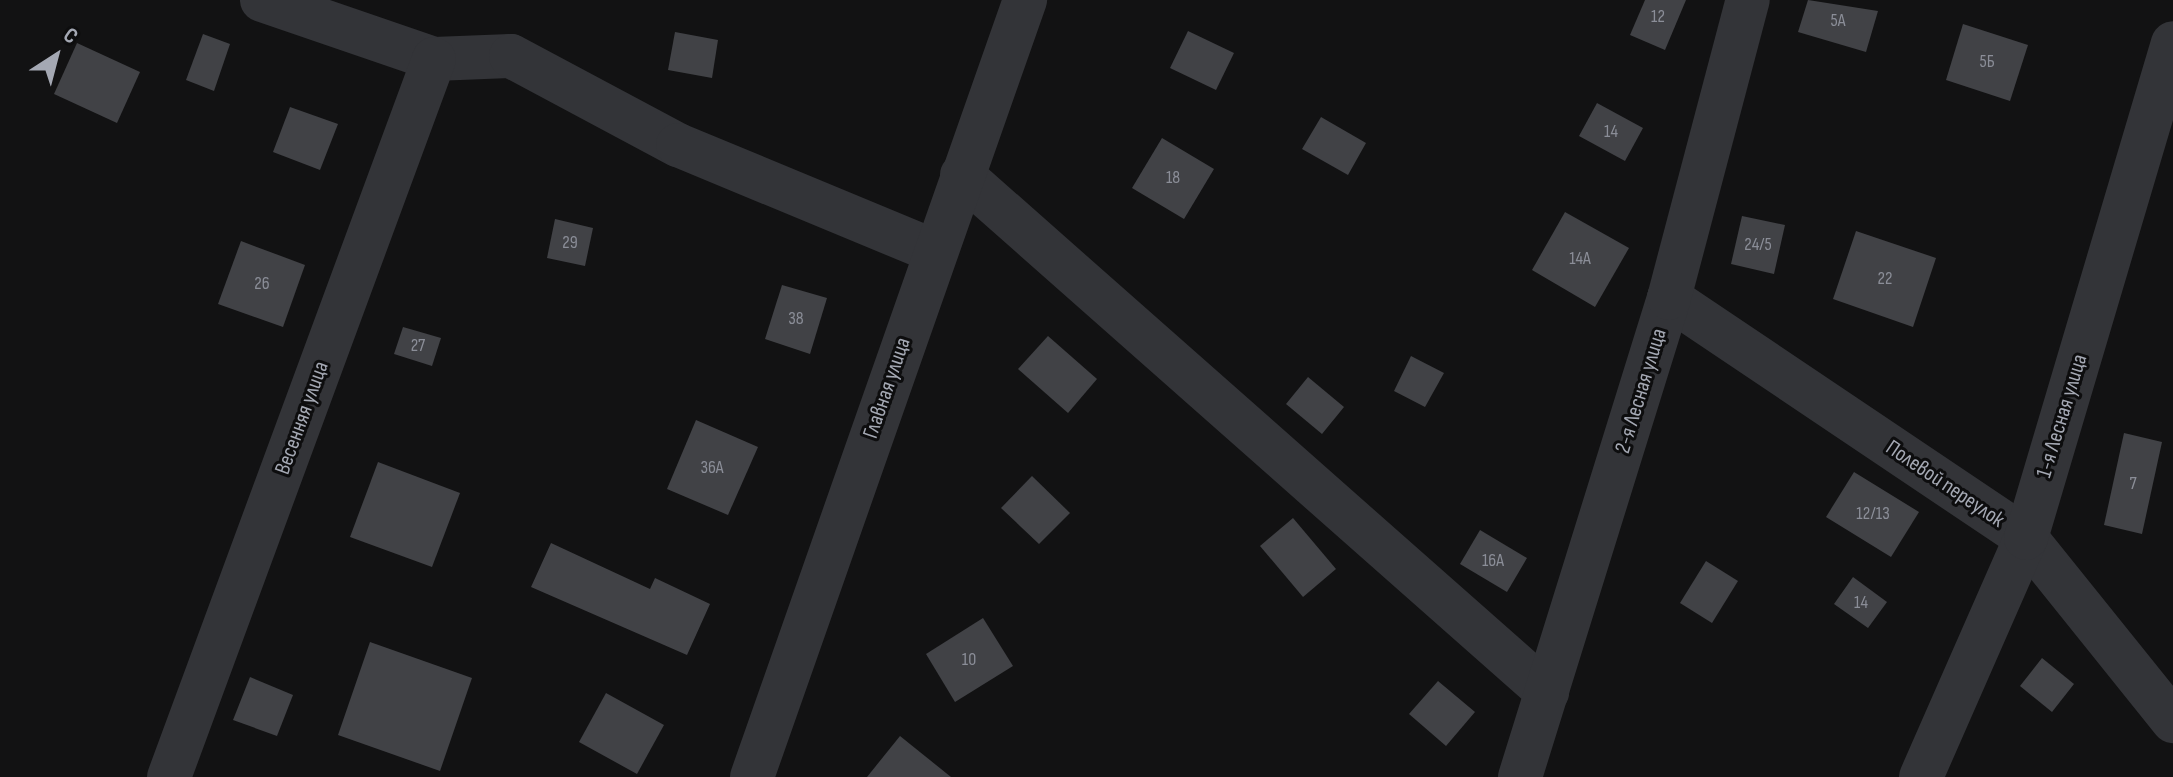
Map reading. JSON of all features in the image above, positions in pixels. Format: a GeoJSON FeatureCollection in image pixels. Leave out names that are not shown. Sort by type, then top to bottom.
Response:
{"type":"FeatureCollection","features":[{"type":"Feature","properties":{"kind":"street"},"geometry":{"type":"LineString","coordinates":[[262,0],[434,59],[511,56],[678,145],[934,251]]}},
{"type":"Feature","properties":{"kind":"street","name":"Главная улица"},"geometry":{"type":"LineString","coordinates":[[752,777],[934,251],[1025,0]]}},
{"type":"Feature","properties":{"kind":"street","name":"2-я Лесная улица"},"geometry":{"type":"LineString","coordinates":[[1520,777],[1669,298],[1748,0]]}},
{"type":"Feature","properties":{"kind":"street","name":"1-я Лесная улица"},"geometry":{"type":"LineString","coordinates":[[1921,777],[2026,538],[2173,43]]}},
{"type":"Feature","properties":{"kind":"street","name":"Весенняя улица"},"geometry":{"type":"LineString","coordinates":[[169,777],[434,59]]}},
{"type":"Feature","properties":{"kind":"street"},"geometry":{"type":"LineString","coordinates":[[962,175],[1547,692]]}},
{"type":"Feature","properties":{"kind":"street","name":"Полевой переулок"},"geometry":{"type":"LineString","coordinates":[[1669,298],[2026,538],[2173,721]]}},
{"type":"Feature","properties":{"kind":"building"},"geometry":{"type":"Polygon","coordinates":[[[1645,0],[1686,0],[1665,50],[1630,35],[1645,0]]]}},
{"type":"Feature","properties":{"kind":"building"},"geometry":{"type":"Polygon","coordinates":[[[1808,0],[1878,11],[1866,52],[1798,32],[1808,0]]]}},
{"type":"Feature","properties":{"kind":"building"},"geometry":{"type":"Polygon","coordinates":[[[1963,24],[2028,45],[2010,101],[1946,80],[1963,24]]]}},
{"type":"Feature","properties":{"kind":"building"},"geometry":{"type":"Polygon","coordinates":[[[1188,31],[1234,53],[1216,90],[1170,68],[1188,31]]]}},
{"type":"Feature","properties":{"kind":"building"},"geometry":{"type":"Polygon","coordinates":[[[675,32],[718,40],[712,78],[668,70],[675,32]]]}},
{"type":"Feature","properties":{"kind":"building"},"geometry":{"type":"Polygon","coordinates":[[[203,34],[230,44],[214,91],[186,80],[203,34]]]}},
{"type":"Feature","properties":{"kind":"building"},"geometry":{"type":"Polygon","coordinates":[[[77,43],[140,72],[117,123],[54,94],[77,43]]]}},
{"type":"Feature","properties":{"kind":"building"},"geometry":{"type":"Polygon","coordinates":[[[1597,103],[1643,128],[1625,161],[1579,136],[1597,103]]]}},
{"type":"Feature","properties":{"kind":"building"},"geometry":{"type":"Polygon","coordinates":[[[290,107],[338,124],[320,170],[273,152],[290,107]]]}},
{"type":"Feature","properties":{"kind":"building"},"geometry":{"type":"Polygon","coordinates":[[[1321,117],[1366,143],[1348,175],[1302,149],[1321,117]]]}},
{"type":"Feature","properties":{"kind":"building"},"geometry":{"type":"Polygon","coordinates":[[[1162,138],[1214,169],[1184,219],[1132,188],[1162,138]]]}},
{"type":"Feature","properties":{"kind":"building"},"geometry":{"type":"Polygon","coordinates":[[[1565,212],[1629,248],[1595,307],[1532,270],[1565,212]]]}},
{"type":"Feature","properties":{"kind":"building"},"geometry":{"type":"Polygon","coordinates":[[[1742,216],[1785,225],[1774,274],[1731,264],[1742,216]]]}},
{"type":"Feature","properties":{"kind":"building"},"geometry":{"type":"Polygon","coordinates":[[[555,219],[593,228],[585,266],[547,258],[555,219]]]}},
{"type":"Feature","properties":{"kind":"building"},"geometry":{"type":"Polygon","coordinates":[[[1856,231],[1936,258],[1913,327],[1833,299],[1856,231]]]}},
{"type":"Feature","properties":{"kind":"building"},"geometry":{"type":"Polygon","coordinates":[[[241,241],[305,265],[283,327],[218,304],[241,241]]]}},
{"type":"Feature","properties":{"kind":"building"},"geometry":{"type":"Polygon","coordinates":[[[782,285],[827,298],[810,354],[765,339],[782,285]]]}},
{"type":"Feature","properties":{"kind":"building"},"geometry":{"type":"Polygon","coordinates":[[[403,327],[441,338],[432,366],[394,354],[403,327]]]}},
{"type":"Feature","properties":{"kind":"building"},"geometry":{"type":"Polygon","coordinates":[[[1048,336],[1097,379],[1068,413],[1018,369],[1048,336]]]}},
{"type":"Feature","properties":{"kind":"building"},"geometry":{"type":"Polygon","coordinates":[[[1411,356],[1444,373],[1425,407],[1394,391],[1411,356]]]}},
{"type":"Feature","properties":{"kind":"building"},"geometry":{"type":"Polygon","coordinates":[[[1308,377],[1344,407],[1322,434],[1286,404],[1308,377]]]}},
{"type":"Feature","properties":{"kind":"building"},"geometry":{"type":"Polygon","coordinates":[[[696,420],[758,447],[728,515],[667,489],[696,420]]]}},
{"type":"Feature","properties":{"kind":"building"},"geometry":{"type":"Polygon","coordinates":[[[2124,433],[2162,442],[2142,534],[2104,525],[2124,433]]]}},
{"type":"Feature","properties":{"kind":"building"},"geometry":{"type":"Polygon","coordinates":[[[378,462],[460,493],[432,567],[350,537],[378,462]]]}},
{"type":"Feature","properties":{"kind":"building"},"geometry":{"type":"Polygon","coordinates":[[[1854,472],[1919,512],[1891,557],[1826,517],[1854,472]]]}},
{"type":"Feature","properties":{"kind":"building"},"geometry":{"type":"Polygon","coordinates":[[[1032,476],[1070,513],[1039,544],[1001,508],[1032,476]]]}},
{"type":"Feature","properties":{"kind":"building"},"geometry":{"type":"Polygon","coordinates":[[[1293,518],[1336,569],[1303,597],[1260,546],[1293,518]]]}},
{"type":"Feature","properties":{"kind":"building"},"geometry":{"type":"Polygon","coordinates":[[[1480,530],[1527,558],[1507,592],[1460,564],[1480,530]]]}},
{"type":"Feature","properties":{"kind":"building"},"geometry":{"type":"Polygon","coordinates":[[[551,543],[650,589],[655,578],[710,604],[687,655],[531,587],[551,543]]]}},
{"type":"Feature","properties":{"kind":"building"},"geometry":{"type":"Polygon","coordinates":[[[1706,561],[1738,581],[1712,623],[1680,603],[1706,561]]]}},
{"type":"Feature","properties":{"kind":"building"},"geometry":{"type":"Polygon","coordinates":[[[1853,577],[1887,602],[1868,628],[1834,604],[1853,577]]]}},
{"type":"Feature","properties":{"kind":"building"},"geometry":{"type":"Polygon","coordinates":[[[983,618],[1013,666],[955,702],[926,654],[983,618]]]}},
{"type":"Feature","properties":{"kind":"building"},"geometry":{"type":"Polygon","coordinates":[[[370,642],[472,678],[440,771],[338,735],[370,642]]]}},
{"type":"Feature","properties":{"kind":"building"},"geometry":{"type":"Polygon","coordinates":[[[2042,658],[2074,684],[2052,712],[2020,686],[2042,658]]]}},
{"type":"Feature","properties":{"kind":"building"},"geometry":{"type":"Polygon","coordinates":[[[250,677],[293,695],[277,736],[233,720],[250,677]]]}},
{"type":"Feature","properties":{"kind":"building"},"geometry":{"type":"Polygon","coordinates":[[[1438,681],[1475,712],[1446,746],[1409,714],[1438,681]]]}},
{"type":"Feature","properties":{"kind":"building"},"geometry":{"type":"Polygon","coordinates":[[[606,693],[664,725],[637,774],[579,742],[606,693]]]}},
{"type":"Feature","properties":{"kind":"building"},"geometry":{"type":"Polygon","coordinates":[[[900,736],[951,777],[867,777],[900,736]]]}}]}
